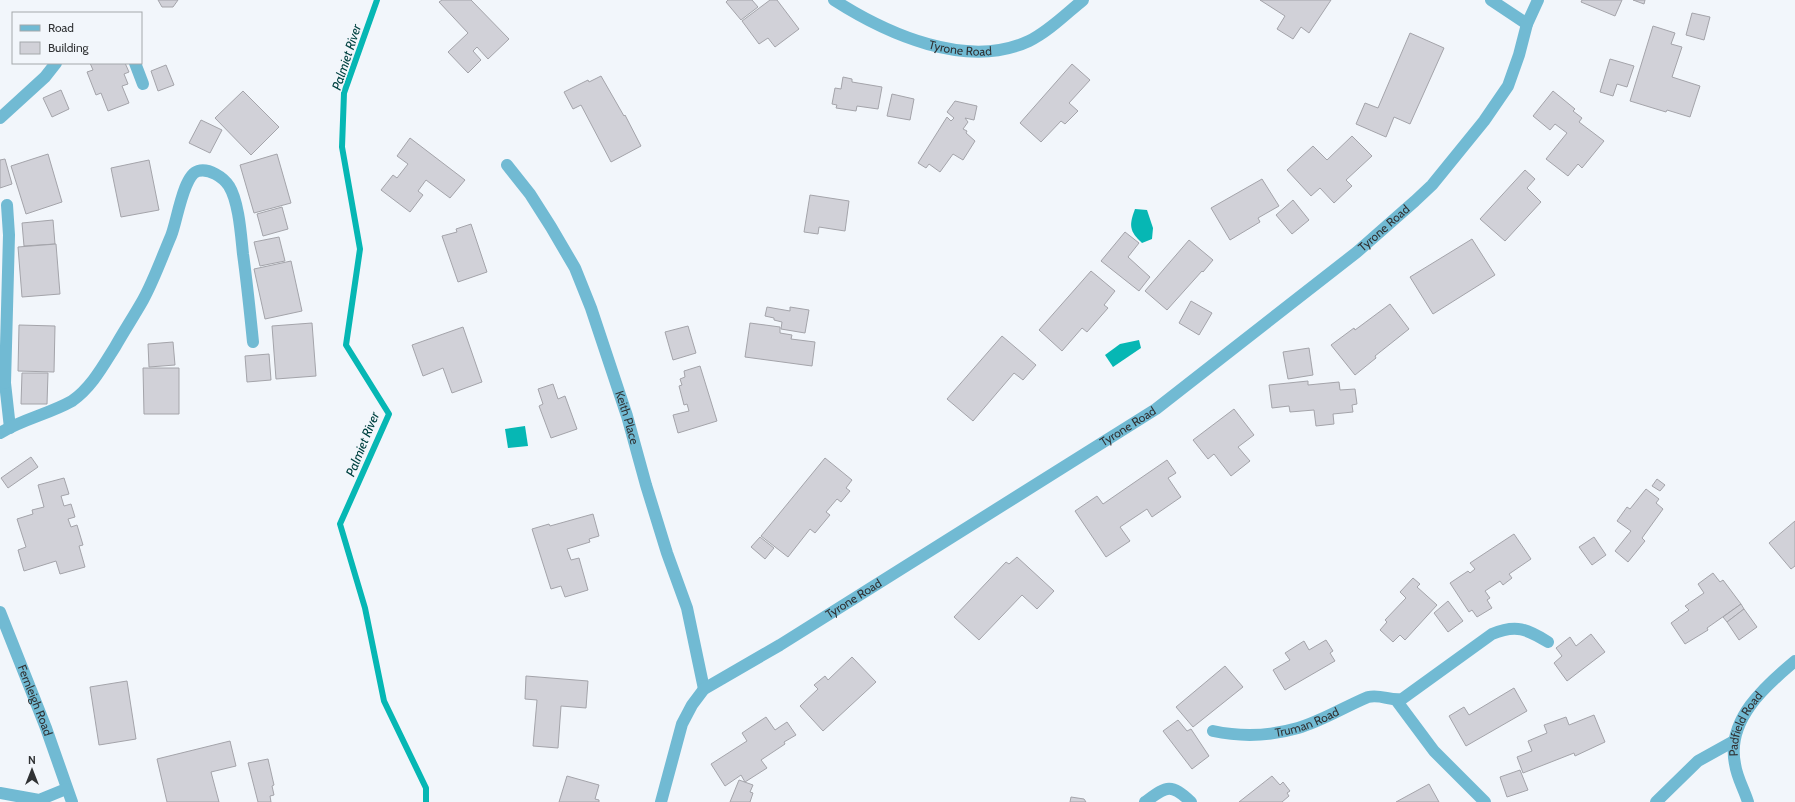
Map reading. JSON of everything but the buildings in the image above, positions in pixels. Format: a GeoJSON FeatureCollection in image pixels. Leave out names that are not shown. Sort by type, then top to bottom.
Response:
{"type":"FeatureCollection","features":[{"type":"Feature","properties":{"kind":"street","name":"Tyrone Road"},"geometry":{"type":"LineString","coordinates":[[834,0],[859,16],[900,34],[938,47],[961,51],[988,52],[1012,48],[1030,40],[1064,16],[1083,0]]}},
{"type":"Feature","properties":{"kind":"street"},"geometry":{"type":"LineString","coordinates":[[1491,0],[1527,24]]}},
{"type":"Feature","properties":{"kind":"street","name":"Tyrone Road"},"geometry":{"type":"LineString","coordinates":[[661,802],[682,724],[692,705],[704,689],[786,641],[1156,409],[1357,252],[1432,185],[1484,121],[1508,86],[1514,73],[1527,24],[1538,0]]}},
{"type":"Feature","properties":{"kind":"street"},"geometry":{"type":"LineString","coordinates":[[0,118],[45,77],[55,64]]}},
{"type":"Feature","properties":{"kind":"street"},"geometry":{"type":"LineString","coordinates":[[135,64],[143,84]]}},
{"type":"Feature","properties":{"kind":"street","name":"Keith Place"},"geometry":{"type":"LineString","coordinates":[[507,165],[530,194],[555,234],[574,268],[590,308],[627,416],[667,553],[687,608],[704,689]]}},
{"type":"Feature","properties":{"kind":"street"},"geometry":{"type":"LineString","coordinates":[[7,205],[9,235],[2,378],[5,430],[73,400],[81,394],[99,373],[144,299],[172,234],[189,179],[193,173],[206,170],[213,173],[229,186],[239,213],[253,342]]}},
{"type":"Feature","properties":{"kind":"street","name":"Fernleigh Road"},"geometry":{"type":"LineString","coordinates":[[0,612],[46,728],[66,789],[72,802]]}},
{"type":"Feature","properties":{"kind":"street"},"geometry":{"type":"LineString","coordinates":[[1485,802],[1434,751],[1396,700],[1410,696],[1492,634],[1497,632],[1508,629],[1521,629],[1532,632],[1548,642]]}},
{"type":"Feature","properties":{"kind":"street","name":"Padfield Road"},"geometry":{"type":"LineString","coordinates":[[1748,802],[1734,762],[1734,741],[1737,729],[1755,700],[1772,680],[1795,660]]}},
{"type":"Feature","properties":{"kind":"street","name":"Truman Road"},"geometry":{"type":"LineString","coordinates":[[1213,732],[1233,736],[1298,728],[1368,697],[1382,696],[1396,700]]}},
{"type":"Feature","properties":{"kind":"street"},"geometry":{"type":"LineString","coordinates":[[1656,802],[1698,761],[1734,741]]}},
{"type":"Feature","properties":{"kind":"street"},"geometry":{"type":"LineString","coordinates":[[1145,802],[1165,789],[1170,788],[1180,792],[1191,802]]}},
{"type":"Feature","properties":{"kind":"street"},"geometry":{"type":"LineString","coordinates":[[0,793],[39,800],[66,789]]}},
{"type":"Feature","properties":{"kind":"water"},"geometry":{"type":"Polygon","coordinates":[[[1135,209],[1147,210],[1153,228],[1152,239],[1142,243],[1131,228],[1135,209]]]}},
{"type":"Feature","properties":{"kind":"water"},"geometry":{"type":"Polygon","coordinates":[[[1139,340],[1141,348],[1113,367],[1105,355],[1120,344],[1139,340]]]}},
{"type":"Feature","properties":{"kind":"water"},"geometry":{"type":"Polygon","coordinates":[[[525,426],[528,446],[508,448],[505,429],[525,426]]]}},
{"type":"Feature","properties":{"kind":"waterway","name":"Palmiet River"},"geometry":{"type":"LineString","coordinates":[[377,0],[344,93],[342,147],[360,249],[346,345],[389,414],[340,524],[365,608],[384,701],[426,788],[426,802]]}}]}
